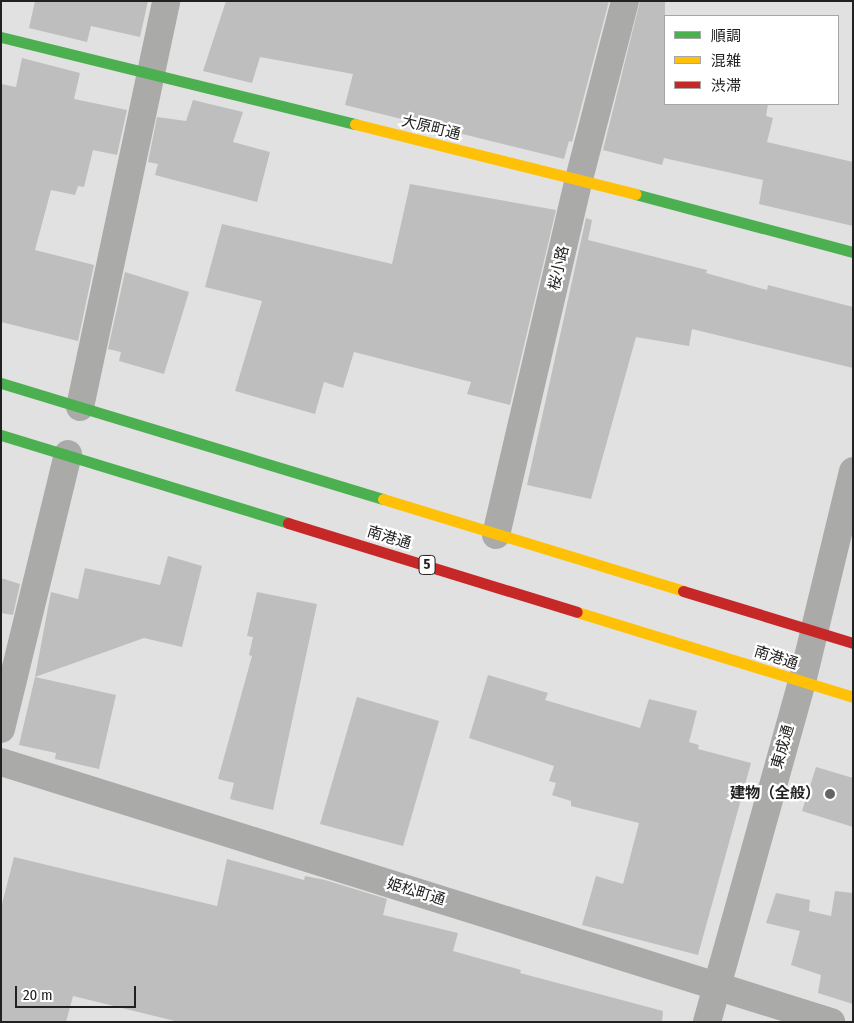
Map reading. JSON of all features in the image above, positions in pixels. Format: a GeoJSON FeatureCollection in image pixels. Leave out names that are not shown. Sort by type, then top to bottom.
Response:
{"type":"FeatureCollection","features":[{"type":"Feature","properties":{"kind":"main road","name":"大原町通"},"geometry":{"type":"LineString","coordinates":[[1,37],[579,179],[853,252]]}},
{"type":"Feature","properties":{"kind":"main road"},"geometry":{"type":"LineString","coordinates":[[1,383],[853,643]]}},
{"type":"Feature","properties":{"kind":"main road","name":"南港通"},"geometry":{"type":"LineString","coordinates":[[1,435],[68,454],[853,697]]}},
{"type":"Feature","properties":{"kind":"street"},"geometry":{"type":"LineString","coordinates":[[80,406],[148,74],[166,1]]}},
{"type":"Feature","properties":{"kind":"street","name":"桜小路"},"geometry":{"type":"LineString","coordinates":[[496,535],[579,179],[625,1]]}},
{"type":"Feature","properties":{"kind":"street"},"geometry":{"type":"LineString","coordinates":[[1,729],[68,454]]}},
{"type":"Feature","properties":{"kind":"street","name":"東成通"},"geometry":{"type":"LineString","coordinates":[[707,1022],[802,682],[813,630],[853,471]]}},
{"type":"Feature","properties":{"kind":"street","name":"姫松町通"},"geometry":{"type":"LineString","coordinates":[[1,762],[831,1022]]}},
{"type":"Feature","properties":{"kind":"building"},"geometry":{"type":"Polygon","coordinates":[[[35,1],[148,1],[140,37],[91,26],[87,42],[29,28],[35,1]]]}},
{"type":"Feature","properties":{"kind":"building"},"geometry":{"type":"Polygon","coordinates":[[[226,1],[609,1],[572,142],[569,141],[564,159],[345,105],[353,74],[260,57],[252,83],[203,71],[226,1]]]}},
{"type":"Feature","properties":{"kind":"building"},"geometry":{"type":"Polygon","coordinates":[[[640,1],[665,1],[664,105],[768,105],[766,116],[773,118],[767,142],[853,162],[853,226],[759,204],[763,180],[664,158],[662,165],[603,150],[640,1]]]}},
{"type":"Feature","properties":{"kind":"building"},"geometry":{"type":"Polygon","coordinates":[[[22,58],[80,73],[74,99],[127,110],[117,155],[93,150],[84,187],[78,186],[75,195],[51,190],[35,250],[94,265],[78,341],[1,322],[1,84],[16,87],[22,58]]]}},
{"type":"Feature","properties":{"kind":"building"},"geometry":{"type":"Polygon","coordinates":[[[193,100],[243,112],[233,142],[270,152],[257,202],[155,175],[158,164],[148,162],[157,117],[186,121],[193,100]]]}},
{"type":"Feature","properties":{"kind":"building"},"geometry":{"type":"Polygon","coordinates":[[[410,184],[556,210],[510,405],[467,394],[471,382],[354,352],[343,388],[324,382],[315,414],[235,391],[262,301],[205,287],[222,224],[392,264],[410,184]]]}},
{"type":"Feature","properties":{"kind":"building"},"geometry":{"type":"Polygon","coordinates":[[[586,218],[592,220],[588,240],[707,270],[706,273],[767,290],[768,285],[853,307],[853,368],[692,329],[689,346],[636,337],[591,499],[527,485],[586,218]]]}},
{"type":"Feature","properties":{"kind":"building"},"geometry":{"type":"Polygon","coordinates":[[[125,272],[189,292],[164,374],[119,361],[121,352],[108,349],[125,272]]]}},
{"type":"Feature","properties":{"kind":"building"},"geometry":{"type":"Polygon","coordinates":[[[168,556],[202,566],[182,647],[144,638],[35,677],[51,592],[78,599],[85,568],[160,585],[168,556]]]}},
{"type":"Feature","properties":{"kind":"building"},"geometry":{"type":"Polygon","coordinates":[[[1,578],[20,584],[13,615],[1,613],[1,578]]]}},
{"type":"Feature","properties":{"kind":"building"},"geometry":{"type":"Polygon","coordinates":[[[257,592],[317,604],[273,810],[230,799],[234,783],[218,779],[252,656],[249,655],[253,637],[247,636],[257,592]]]}},
{"type":"Feature","properties":{"kind":"building"},"geometry":{"type":"Polygon","coordinates":[[[488,675],[548,693],[545,700],[640,728],[649,699],[697,711],[689,742],[699,745],[698,749],[751,763],[698,955],[582,925],[596,876],[623,884],[639,823],[571,806],[571,801],[552,795],[556,783],[549,781],[554,766],[469,738],[488,675]]]}},
{"type":"Feature","properties":{"kind":"building"},"geometry":{"type":"Polygon","coordinates":[[[35,677],[116,695],[99,769],[55,759],[56,753],[19,745],[35,677]]]}},
{"type":"Feature","properties":{"kind":"building"},"geometry":{"type":"Polygon","coordinates":[[[357,697],[439,721],[403,846],[320,824],[357,697]]]}},
{"type":"Feature","properties":{"kind":"building","name":"建物（全般）"},"geometry":{"type":"Polygon","coordinates":[[[816,767],[853,778],[853,827],[802,811],[816,767]]]}},
{"type":"Feature","properties":{"kind":"building"},"geometry":{"type":"Polygon","coordinates":[[[14,857],[217,906],[227,859],[304,880],[305,876],[325,880],[387,899],[383,915],[458,933],[453,951],[521,970],[520,973],[663,1011],[662,1022],[179,1022],[73,996],[66,1022],[1,1022],[1,908],[14,857]]]}},
{"type":"Feature","properties":{"kind":"building"},"geometry":{"type":"Polygon","coordinates":[[[835,891],[853,893],[853,1004],[818,993],[821,975],[791,965],[800,931],[766,923],[776,893],[810,900],[809,911],[831,916],[835,891]]]}},
{"type":"Feature","properties":{"kind":"traffic: fast"},"geometry":{"type":"LineString","coordinates":[[1,37],[355,124]]}},
{"type":"Feature","properties":{"kind":"traffic: fast"},"geometry":{"type":"LineString","coordinates":[[635,194],[853,252]]}},
{"type":"Feature","properties":{"kind":"traffic: fast"},"geometry":{"type":"LineString","coordinates":[[1,383],[383,499]]}},
{"type":"Feature","properties":{"kind":"traffic: fast"},"geometry":{"type":"LineString","coordinates":[[1,435],[288,523]]}},
{"type":"Feature","properties":{"kind":"traffic: slow"},"geometry":{"type":"LineString","coordinates":[[355,124],[635,194]]}},
{"type":"Feature","properties":{"kind":"traffic: slow"},"geometry":{"type":"LineString","coordinates":[[383,499],[683,591]]}},
{"type":"Feature","properties":{"kind":"traffic: slow"},"geometry":{"type":"LineString","coordinates":[[577,612],[853,697]]}},
{"type":"Feature","properties":{"kind":"traffic: jam"},"geometry":{"type":"LineString","coordinates":[[288,523],[577,612]]}},
{"type":"Feature","properties":{"kind":"traffic: jam"},"geometry":{"type":"LineString","coordinates":[[683,591],[853,643]]}},
{"type":"Feature","properties":{"kind":"place","name":"建物（全般）"},"geometry":{"type":"Point","coordinates":[830,794]}}]}
